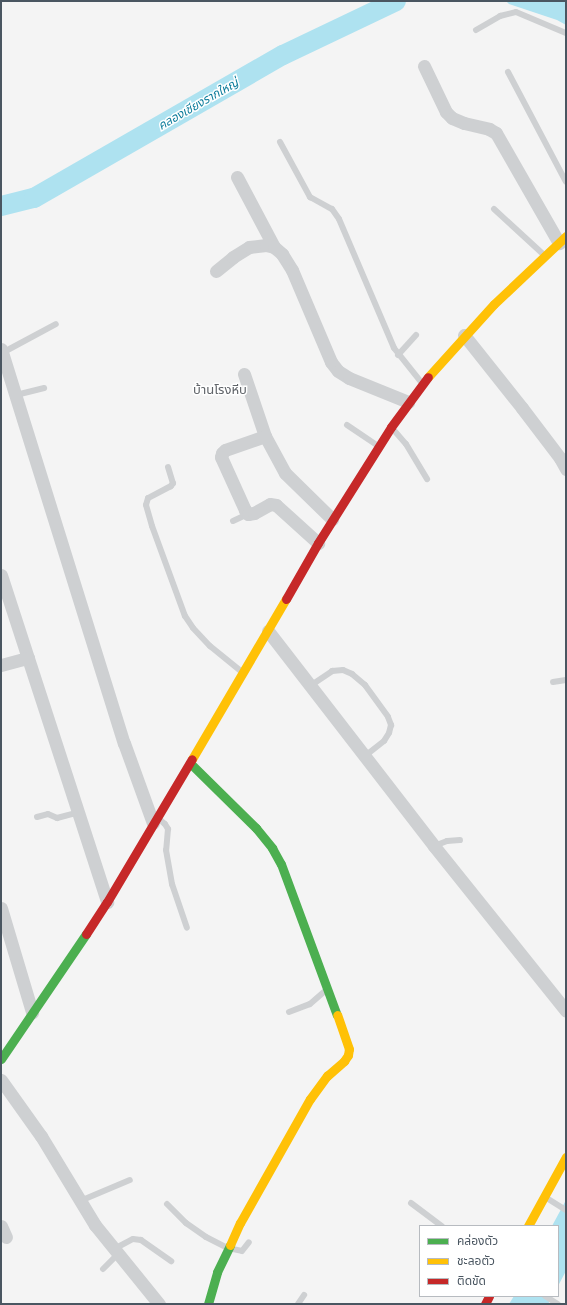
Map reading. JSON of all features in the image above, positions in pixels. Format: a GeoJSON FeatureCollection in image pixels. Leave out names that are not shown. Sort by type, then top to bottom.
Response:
{"type":"FeatureCollection","features":[{"type":"Feature","properties":{"kind":"street"},"geometry":{"type":"LineString","coordinates":[[1,1059],[107,902],[268,631],[332,519],[408,402],[422,383],[464,335],[494,304],[562,240],[496,133],[489,129],[457,120],[449,115],[424,66]]}},
{"type":"Feature","properties":{"kind":"street"},"geometry":{"type":"LineString","coordinates":[[237,177],[274,247],[282,254],[292,270],[332,362],[338,371],[349,378],[408,402]]}},
{"type":"Feature","properties":{"kind":"street"},"geometry":{"type":"LineString","coordinates":[[216,272],[233,257],[249,247],[266,245],[274,247]]}},
{"type":"Feature","properties":{"kind":"street"},"geometry":{"type":"LineString","coordinates":[[464,335],[527,414],[560,458],[566,469]]}},
{"type":"Feature","properties":{"kind":"street"},"geometry":{"type":"LineString","coordinates":[[2,351],[124,742],[155,820]]}},
{"type":"Feature","properties":{"kind":"street"},"geometry":{"type":"LineString","coordinates":[[244,374],[265,436],[285,473],[332,519]]}},
{"type":"Feature","properties":{"kind":"street"},"geometry":{"type":"LineString","coordinates":[[265,436],[225,450],[221,457],[245,510],[248,514],[254,513],[270,504],[276,505],[318,543]]}},
{"type":"Feature","properties":{"kind":"street"},"geometry":{"type":"LineString","coordinates":[[1,575],[107,902]]}},
{"type":"Feature","properties":{"kind":"street"},"geometry":{"type":"LineString","coordinates":[[268,631],[434,846],[566,1011]]}},
{"type":"Feature","properties":{"kind":"street"},"geometry":{"type":"LineString","coordinates":[[1,666],[28,658]]}},
{"type":"Feature","properties":{"kind":"street"},"geometry":{"type":"LineString","coordinates":[[190,763],[256,828],[272,848],[281,864],[345,1034],[349,1049],[348,1055],[344,1061],[327,1076],[310,1099],[240,1223],[217,1272],[208,1304]]}},
{"type":"Feature","properties":{"kind":"street"},"geometry":{"type":"LineString","coordinates":[[1,908],[32,1012]]}},
{"type":"Feature","properties":{"kind":"street"},"geometry":{"type":"LineString","coordinates":[[1,1080],[41,1136],[95,1225],[159,1304]]}},
{"type":"Feature","properties":{"kind":"street"},"geometry":{"type":"LineString","coordinates":[[529,1225],[566,1157]]}},
{"type":"Feature","properties":{"kind":"lane"},"geometry":{"type":"LineString","coordinates":[[476,30],[500,16],[516,12],[566,33]]}},
{"type":"Feature","properties":{"kind":"lane"},"geometry":{"type":"LineString","coordinates":[[508,72],[566,182]]}},
{"type":"Feature","properties":{"kind":"lane"},"geometry":{"type":"LineString","coordinates":[[280,142],[310,197],[332,209],[339,219],[387,333],[398,355],[422,383]]}},
{"type":"Feature","properties":{"kind":"lane"},"geometry":{"type":"LineString","coordinates":[[494,210],[545,256]]}},
{"type":"Feature","properties":{"kind":"lane"},"geometry":{"type":"LineString","coordinates":[[2,351],[56,324]]}},
{"type":"Feature","properties":{"kind":"lane"},"geometry":{"type":"LineString","coordinates":[[398,355],[416,335]]}},
{"type":"Feature","properties":{"kind":"lane"},"geometry":{"type":"LineString","coordinates":[[16,395],[44,388]]}},
{"type":"Feature","properties":{"kind":"lane"},"geometry":{"type":"LineString","coordinates":[[347,425],[378,446]]}},
{"type":"Feature","properties":{"kind":"lane"},"geometry":{"type":"LineString","coordinates":[[391,427],[406,444],[427,479]]}},
{"type":"Feature","properties":{"kind":"lane"},"geometry":{"type":"LineString","coordinates":[[168,467],[173,483],[171,486],[148,498],[146,505],[152,526],[185,616],[192,628],[210,646],[243,673]]}},
{"type":"Feature","properties":{"kind":"lane"},"geometry":{"type":"LineString","coordinates":[[233,521],[248,514]]}},
{"type":"Feature","properties":{"kind":"lane"},"geometry":{"type":"LineString","coordinates":[[310,686],[332,671],[343,670],[352,674],[365,685],[388,717],[391,725],[389,733],[384,741],[365,756]]}},
{"type":"Feature","properties":{"kind":"lane"},"geometry":{"type":"LineString","coordinates":[[553,682],[566,680]]}},
{"type":"Feature","properties":{"kind":"lane"},"geometry":{"type":"LineString","coordinates":[[37,817],[48,814],[57,818],[62,818],[79,812]]}},
{"type":"Feature","properties":{"kind":"lane"},"geometry":{"type":"LineString","coordinates":[[155,820],[166,824],[168,829],[166,850],[172,884],[187,928]]}},
{"type":"Feature","properties":{"kind":"lane"},"geometry":{"type":"LineString","coordinates":[[434,846],[446,841],[460,840]]}},
{"type":"Feature","properties":{"kind":"lane"},"geometry":{"type":"LineString","coordinates":[[290,1012],[310,1004],[327,989]]}},
{"type":"Feature","properties":{"kind":"lane"},"geometry":{"type":"LineString","coordinates":[[80,1201],[130,1180]]}},
{"type":"Feature","properties":{"kind":"lane"},"geometry":{"type":"LineString","coordinates":[[545,1197],[566,1210]]}},
{"type":"Feature","properties":{"kind":"lane"},"geometry":{"type":"LineString","coordinates":[[411,1203],[441,1225]]}},
{"type":"Feature","properties":{"kind":"lane"},"geometry":{"type":"LineString","coordinates":[[167,1204],[186,1223],[206,1237],[228,1248],[242,1251],[249,1242]]}},
{"type":"Feature","properties":{"kind":"lane"},"geometry":{"type":"LineString","coordinates":[[103,1269],[116,1252],[133,1239],[141,1240],[171,1260]]}},
{"type":"Feature","properties":{"kind":"lane"},"geometry":{"type":"LineString","coordinates":[[298,1304],[304,1295]]}},
{"type":"Feature","properties":{"kind":"lane"},"geometry":{"type":"LineString","coordinates":[[547,1297],[558,1304]]}},
{"type":"Feature","properties":{"kind":"water"},"geometry":{"type":"Polygon","coordinates":[[[506,1],[566,1],[566,25],[557,20],[509,4],[506,1]]]}},
{"type":"Feature","properties":{"kind":"water"},"geometry":{"type":"Polygon","coordinates":[[[566,1200],[566,1271],[559,1284],[559,1225],[553,1225],[566,1200]]]}},
{"type":"Feature","properties":{"kind":"water"},"geometry":{"type":"Polygon","coordinates":[[[513,1297],[552,1297],[548,1304],[509,1304],[513,1297]]]}},
{"type":"Feature","properties":{"kind":"waterway","name":"คลองเชียงรากใหญ่"},"geometry":{"type":"LineString","coordinates":[[1,206],[34,198],[283,55],[396,1]]}},
{"type":"Feature","properties":{"kind":"traffic: fast"},"geometry":{"type":"LineString","coordinates":[[190,763],[256,828],[272,848],[281,864],[337,1015]]}},
{"type":"Feature","properties":{"kind":"traffic: fast"},"geometry":{"type":"LineString","coordinates":[[1,1059],[86,934]]}},
{"type":"Feature","properties":{"kind":"traffic: fast"},"geometry":{"type":"LineString","coordinates":[[208,1304],[217,1272],[230,1245]]}},
{"type":"Feature","properties":{"kind":"traffic: slow"},"geometry":{"type":"LineString","coordinates":[[428,377],[494,304],[566,236]]}},
{"type":"Feature","properties":{"kind":"traffic: slow"},"geometry":{"type":"LineString","coordinates":[[192,759],[286,599]]}},
{"type":"Feature","properties":{"kind":"traffic: slow"},"geometry":{"type":"LineString","coordinates":[[230,1245],[240,1223],[310,1099],[327,1076],[344,1061],[348,1055],[349,1049],[337,1015]]}},
{"type":"Feature","properties":{"kind":"traffic: slow"},"geometry":{"type":"LineString","coordinates":[[529,1225],[566,1157]]}},
{"type":"Feature","properties":{"kind":"traffic: jam"},"geometry":{"type":"LineString","coordinates":[[286,599],[318,543],[391,427],[428,377]]}},
{"type":"Feature","properties":{"kind":"traffic: jam"},"geometry":{"type":"LineString","coordinates":[[86,934],[107,902],[192,759]]}},
{"type":"Feature","properties":{"kind":"traffic: jam"},"geometry":{"type":"LineString","coordinates":[[485,1304],[488,1297]]}},
{"type":"Feature","properties":{"kind":"district","name":"บ้านโรงหีบ"},"geometry":{"type":"Point","coordinates":[220,390]}}]}
